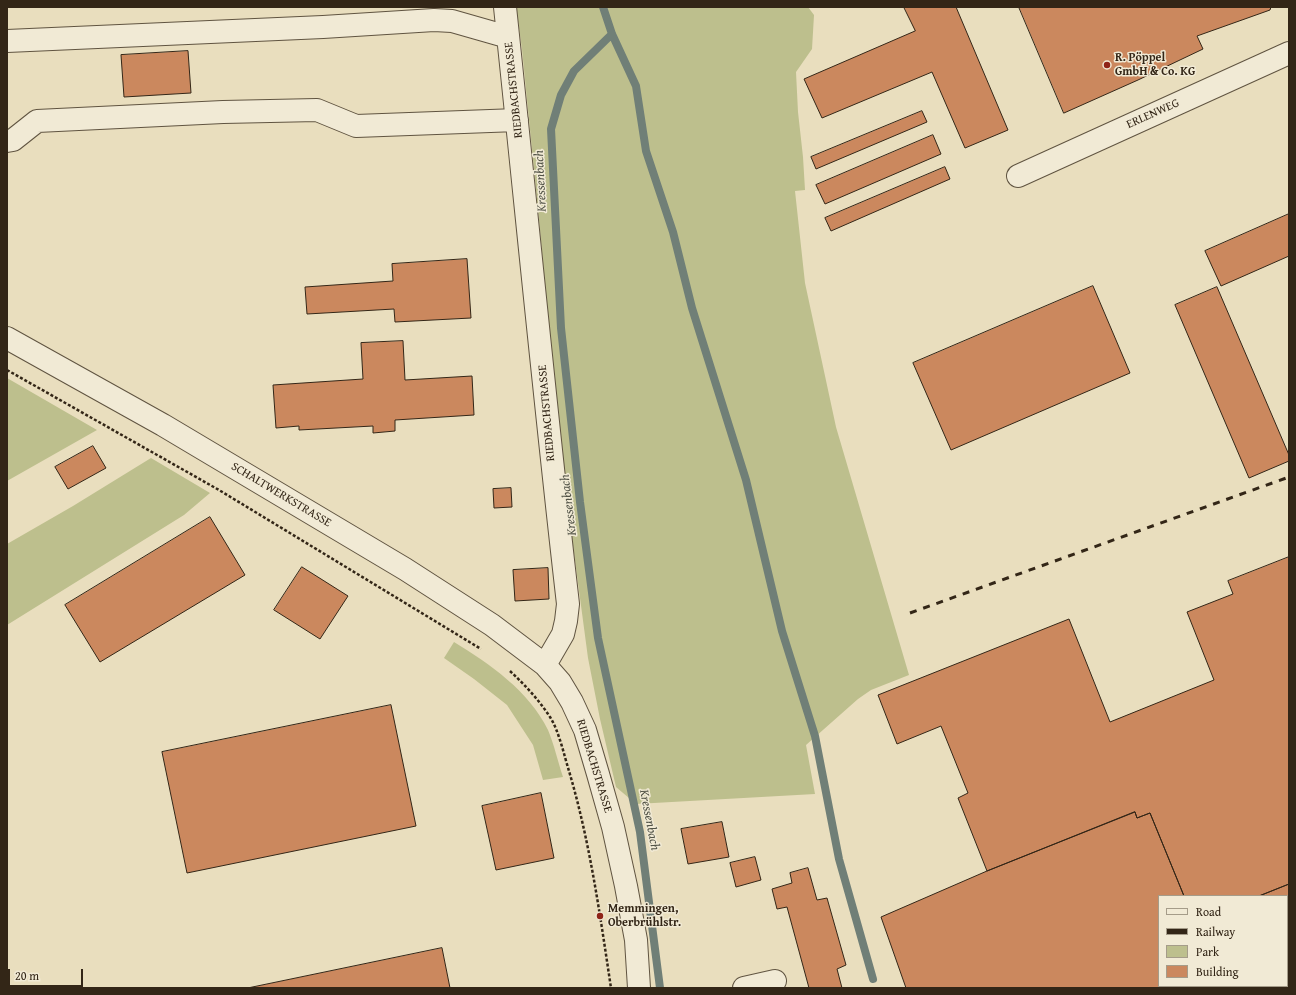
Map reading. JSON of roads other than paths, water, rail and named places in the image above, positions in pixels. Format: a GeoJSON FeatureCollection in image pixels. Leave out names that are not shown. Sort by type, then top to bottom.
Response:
{"type":"FeatureCollection","features":[{"type":"Feature","properties":{"kind":"street","name":"RIEDBACHSTRASSE"},"geometry":{"type":"LineString","coordinates":[[505,7],[552,464],[568,604],[563,634],[545,665],[560,682],[572,702],[585,730],[612,827],[626,886],[636,940],[640,988]]}},
{"type":"Feature","properties":{"kind":"street"},"geometry":{"type":"LineString","coordinates":[[7,41],[323,27],[434,20],[452,21],[508,37]]}},
{"type":"Feature","properties":{"kind":"street","name":"ERLENWEG"},"geometry":{"type":"LineString","coordinates":[[1018,176],[1289,53]]}},
{"type":"Feature","properties":{"kind":"street"},"geometry":{"type":"LineString","coordinates":[[7,141],[13,140],[37,121],[223,112],[317,110],[356,126],[517,120]]}},
{"type":"Feature","properties":{"kind":"street","name":"SCHALTWERKSTRASSE"},"geometry":{"type":"LineString","coordinates":[[7,338],[163,425],[405,569],[492,625],[545,665]]}},
{"type":"Feature","properties":{"kind":"street"},"geometry":{"type":"LineString","coordinates":[[744,988],[775,981]]}},
{"type":"Feature","properties":{"kind":"waterway","name":"Kressenbach"},"geometry":{"type":"LineString","coordinates":[[603,7],[612,34],[636,86],[646,151],[673,232],[692,308],[746,480],[782,631],[815,736],[839,859],[873,979]]}},
{"type":"Feature","properties":{"kind":"waterway","name":"Kressenbach"},"geometry":{"type":"LineString","coordinates":[[612,34],[574,71],[561,95],[551,129],[561,328],[580,502],[598,638],[640,832],[660,988]]}},
{"type":"Feature","properties":{"kind":"railway"},"geometry":{"type":"LineString","coordinates":[[910,613],[1289,477]]}},
{"type":"Feature","properties":{"kind":"place","name":"R. Pöppel GmbH & Co. KG"},"geometry":{"type":"Point","coordinates":[1107,65]}},
{"type":"Feature","properties":{"kind":"place","name":"Memmingen, Oberbrühlstr."},"geometry":{"type":"Point","coordinates":[600,916]}}]}
